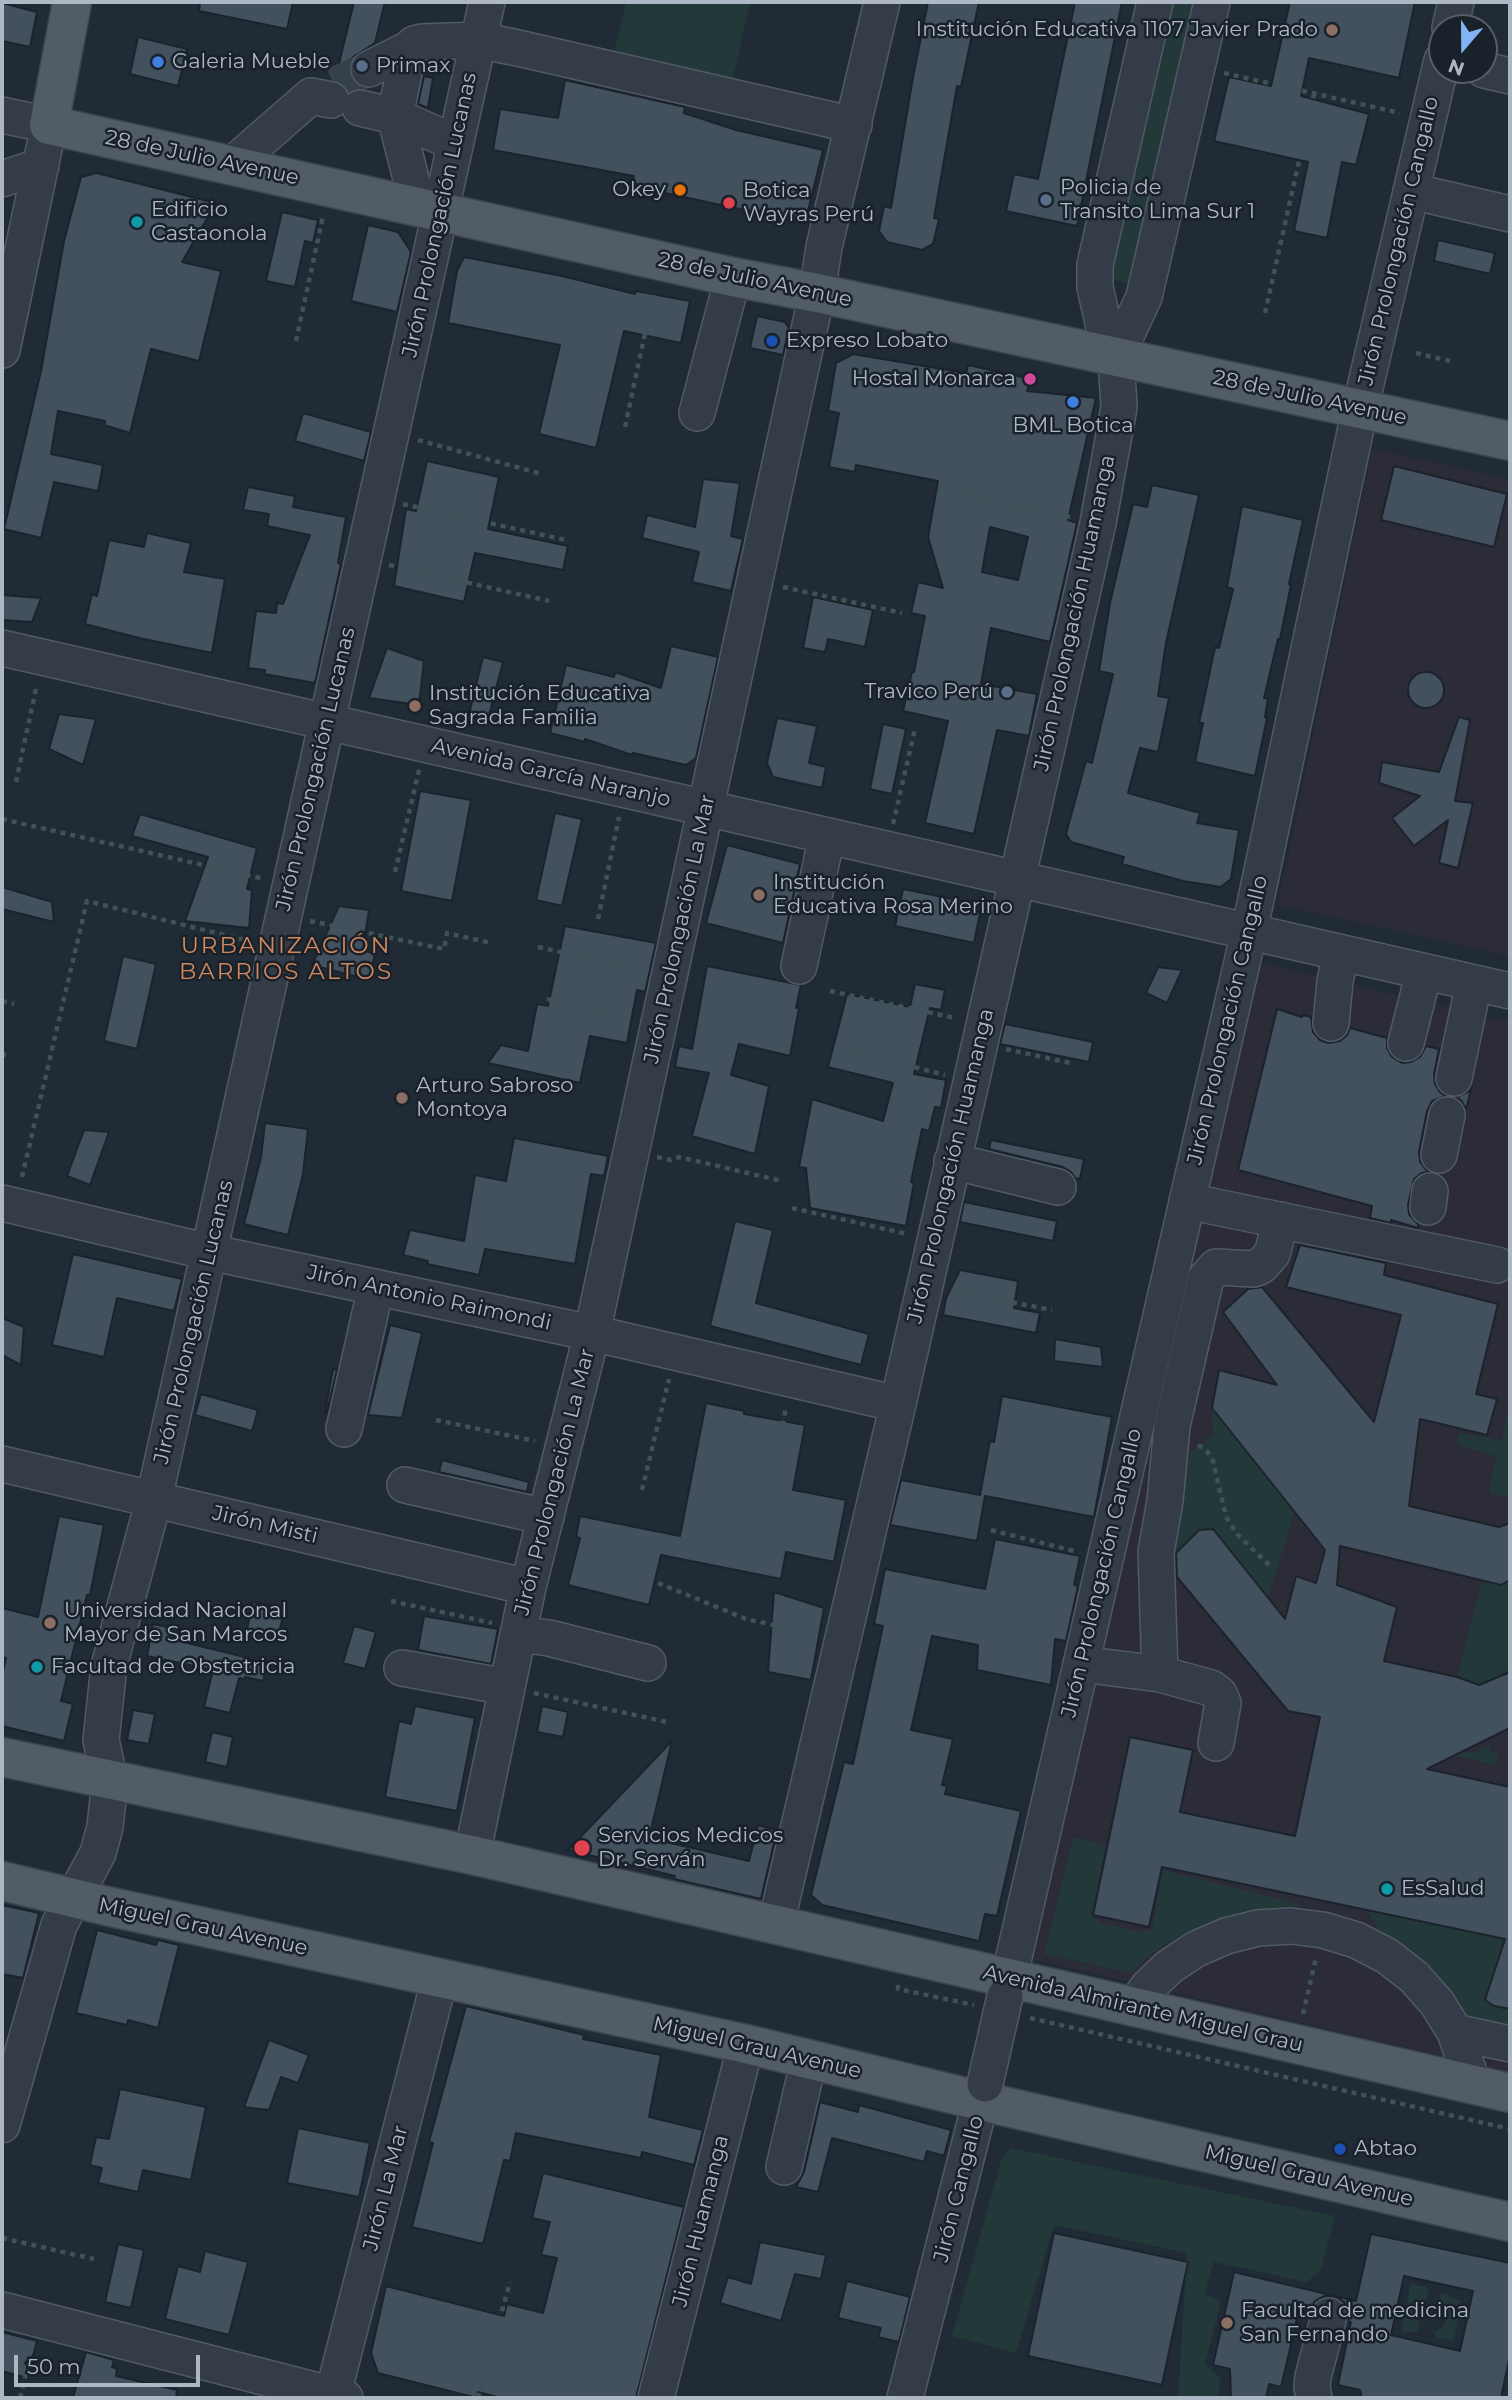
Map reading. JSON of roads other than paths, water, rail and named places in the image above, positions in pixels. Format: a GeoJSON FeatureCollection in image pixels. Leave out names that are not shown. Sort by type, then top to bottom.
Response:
{"type":"FeatureCollection","features":[{"type":"Feature","properties":{"kind":"main road"},"geometry":{"type":"LineString","coordinates":[[49,125],[72,2]]}},
{"type":"Feature","properties":{"kind":"main road","name":"28 de Julio Avenue"},"geometry":{"type":"LineString","coordinates":[[49,125],[733,277],[1510,441]]}},
{"type":"Feature","properties":{"kind":"main road"},"geometry":{"type":"LineString","coordinates":[[2,1756],[110,1781],[472,1855],[776,1924]]}},
{"type":"Feature","properties":{"kind":"main road","name":"Miguel Grau Avenue"},"geometry":{"type":"LineString","coordinates":[[2,1881],[73,1899],[809,2059],[983,2093],[1510,2222]]}},
{"type":"Feature","properties":{"kind":"main road","name":"Avenida Almirante Miguel Grau"},"geometry":{"type":"LineString","coordinates":[[776,1924],[1005,2000],[1134,2006],[1510,2093]]}},
{"type":"Feature","properties":{"kind":"street","name":"Jirón Prolongación Lucanas"},"geometry":{"type":"LineString","coordinates":[[2,2125],[59,1925],[98,1853],[105,1827],[110,1781],[100,1740],[109,1666],[154,1499],[377,498],[430,209],[456,143],[487,2]]}},
{"type":"Feature","properties":{"kind":"street","name":"Jirón Prolongación La Mar"},"geometry":{"type":"LineString","coordinates":[[472,1855],[528,1587],[592,1332],[817,293],[824,247],[882,2]]}},
{"type":"Feature","properties":{"kind":"street"},"geometry":{"type":"LineString","coordinates":[[1116,357],[1103,323],[1095,287],[1096,265],[1155,2]]}},
{"type":"Feature","properties":{"kind":"street"},"geometry":{"type":"LineString","coordinates":[[1116,357],[1144,297],[1212,2]]}},
{"type":"Feature","properties":{"kind":"street"},"geometry":{"type":"LineString","coordinates":[[369,69],[414,44],[478,40],[855,124]]}},
{"type":"Feature","properties":{"kind":"street"},"geometry":{"type":"LineString","coordinates":[[409,49],[395,116],[430,209]]}},
{"type":"Feature","properties":{"kind":"street","name":"Jirón Prolongación Cangallo"},"geometry":{"type":"LineString","coordinates":[[1005,2000],[1249,932],[1360,409],[1436,84]]}},
{"type":"Feature","properties":{"kind":"street"},"geometry":{"type":"LineString","coordinates":[[232,165],[334,97],[395,116],[456,143]]}},
{"type":"Feature","properties":{"kind":"street","name":"28 de Julio Avenue"},"geometry":{"type":"LineString","coordinates":[[2,115],[49,125]]}},
{"type":"Feature","properties":{"kind":"street"},"geometry":{"type":"LineString","coordinates":[[2,350],[11,261],[41,166],[49,125]]}},
{"type":"Feature","properties":{"kind":"street"},"geometry":{"type":"LineString","coordinates":[[2,178],[41,166]]}},
{"type":"Feature","properties":{"kind":"street"},"geometry":{"type":"LineString","coordinates":[[1411,191],[1510,214]]}},
{"type":"Feature","properties":{"kind":"street"},"geometry":{"type":"LineString","coordinates":[[696,413],[733,277]]}},
{"type":"Feature","properties":{"kind":"street","name":"Jirón Prolongación Huamanga"},"geometry":{"type":"LineString","coordinates":[[776,1924],[898,1404],[1098,523],[1119,407],[1116,357]]}},
{"type":"Feature","properties":{"kind":"street","name":"Avenida García Naranjo"},"geometry":{"type":"LineString","coordinates":[[2,648],[1510,991]]}},
{"type":"Feature","properties":{"kind":"street"},"geometry":{"type":"LineString","coordinates":[[799,966],[827,836]]}},
{"type":"Feature","properties":{"kind":"street"},"geometry":{"type":"LineString","coordinates":[[1331,1023],[1341,953]]}},
{"type":"Feature","properties":{"kind":"street"},"geometry":{"type":"LineString","coordinates":[[1406,1043],[1424,972]]}},
{"type":"Feature","properties":{"kind":"street"},"geometry":{"type":"LineString","coordinates":[[1454,1078],[1474,983]]}},
{"type":"Feature","properties":{"kind":"street"},"geometry":{"type":"LineString","coordinates":[[1438,1155],[1447,1115]]}},
{"type":"Feature","properties":{"kind":"street"},"geometry":{"type":"LineString","coordinates":[[952,1161],[1058,1187]]}},
{"type":"Feature","properties":{"kind":"street"},"geometry":{"type":"LineString","coordinates":[[1187,1200],[1497,1265]]}},
{"type":"Feature","properties":{"kind":"street","name":"Jirón Antonio Raimondi"},"geometry":{"type":"LineString","coordinates":[[9,1204],[209,1252],[592,1332],[898,1404]]}},
{"type":"Feature","properties":{"kind":"street"},"geometry":{"type":"LineString","coordinates":[[1160,1674],[1156,1552],[1165,1501],[1172,1426],[1208,1274],[1222,1266],[1254,1269],[1261,1266],[1272,1254],[1281,1220]]}},
{"type":"Feature","properties":{"kind":"street"},"geometry":{"type":"LineString","coordinates":[[344,1429],[376,1287]]}},
{"type":"Feature","properties":{"kind":"street","name":"Jirón Misti"},"geometry":{"type":"LineString","coordinates":[[2,1464],[528,1587]]}},
{"type":"Feature","properties":{"kind":"street"},"geometry":{"type":"LineString","coordinates":[[405,1485],[546,1517]]}},
{"type":"Feature","properties":{"kind":"street"},"geometry":{"type":"LineString","coordinates":[[519,1632],[648,1663]]}},
{"type":"Feature","properties":{"kind":"street"},"geometry":{"type":"LineString","coordinates":[[1081,1664],[1160,1674],[1202,1684],[1219,1694],[1223,1703],[1216,1743]]}},
{"type":"Feature","properties":{"kind":"street"},"geometry":{"type":"LineString","coordinates":[[402,1668],[507,1687]]}},
{"type":"Feature","properties":{"kind":"street"},"geometry":{"type":"LineString","coordinates":[[1134,2006],[1149,1986],[1169,1968],[1196,1949],[1226,1936],[1258,1928],[1291,1926],[1323,1930],[1356,1940],[1387,1956],[1422,1985],[1455,2032],[1473,2084]]}},
{"type":"Feature","properties":{"kind":"street","name":"Jirón La Mar"},"geometry":{"type":"LineString","coordinates":[[337,2397],[440,1977]]}},
{"type":"Feature","properties":{"kind":"street","name":"Jirón Cangallo"},"geometry":{"type":"LineString","coordinates":[[905,2398],[1005,2000]]}},
{"type":"Feature","properties":{"kind":"street"},"geometry":{"type":"LineString","coordinates":[[1455,2032],[1510,2044]]}},
{"type":"Feature","properties":{"kind":"street","name":"Jirón Huamanga"},"geometry":{"type":"LineString","coordinates":[[656,2398],[746,2044]]}},
{"type":"Feature","properties":{"kind":"street"},"geometry":{"type":"LineString","coordinates":[[784,2167],[809,2059]]}},
{"type":"Feature","properties":{"kind":"street"},"geometry":{"type":"LineString","coordinates":[[2,2310],[337,2397]]}},
{"type":"Feature","properties":{"kind":"street"},"geometry":{"type":"LineString","coordinates":[[1314,2398],[1313,2377],[1329,2316]]}},
{"type":"Feature","properties":{"kind":"tunnel"},"geometry":{"type":"LineString","coordinates":[[334,85],[369,69]]}},
{"type":"Feature","properties":{"kind":"place","name":"Institución Educativa 1107 Javier Prado"},"geometry":{"type":"Point","coordinates":[1332,30]}},
{"type":"Feature","properties":{"kind":"place","name":"Galeria Mueble"},"geometry":{"type":"Point","coordinates":[158,62]}},
{"type":"Feature","properties":{"kind":"place","name":"Primax"},"geometry":{"type":"Point","coordinates":[362,66]}},
{"type":"Feature","properties":{"kind":"place","name":"Okey"},"geometry":{"type":"Point","coordinates":[680,190]}},
{"type":"Feature","properties":{"kind":"place","name":"Policia de Transito Lima Sur 1"},"geometry":{"type":"Point","coordinates":[1046,200]}},
{"type":"Feature","properties":{"kind":"place","name":"Botica Wayras Perú"},"geometry":{"type":"Point","coordinates":[729,203]}},
{"type":"Feature","properties":{"kind":"place","name":"Edificio Castaonola"},"geometry":{"type":"Point","coordinates":[137,222]}},
{"type":"Feature","properties":{"kind":"place","name":"Expreso Lobato"},"geometry":{"type":"Point","coordinates":[772,341]}},
{"type":"Feature","properties":{"kind":"place","name":"Hostal Monarca"},"geometry":{"type":"Point","coordinates":[1030,379]}},
{"type":"Feature","properties":{"kind":"place","name":"BML Botica"},"geometry":{"type":"Point","coordinates":[1073,402]}},
{"type":"Feature","properties":{"kind":"place","name":"Travico Perú"},"geometry":{"type":"Point","coordinates":[1007,692]}},
{"type":"Feature","properties":{"kind":"place","name":"Institución Educativa Sagrada Familia"},"geometry":{"type":"Point","coordinates":[415,706]}},
{"type":"Feature","properties":{"kind":"place","name":"Institución Educativa Rosa Merino"},"geometry":{"type":"Point","coordinates":[759,895]}},
{"type":"Feature","properties":{"kind":"place","name":"Arturo Sabroso Montoya"},"geometry":{"type":"Point","coordinates":[402,1098]}},
{"type":"Feature","properties":{"kind":"place","name":"Universidad Nacional Mayor de San Marcos"},"geometry":{"type":"Point","coordinates":[50,1623]}},
{"type":"Feature","properties":{"kind":"place","name":"Facultad de Obstetricia"},"geometry":{"type":"Point","coordinates":[37,1667]}},
{"type":"Feature","properties":{"kind":"place","name":"Servicios Medicos Dr. Serván"},"geometry":{"type":"Point","coordinates":[582,1848]}},
{"type":"Feature","properties":{"kind":"place","name":"EsSalud"},"geometry":{"type":"Point","coordinates":[1387,1889]}},
{"type":"Feature","properties":{"kind":"place","name":"Abtao"},"geometry":{"type":"Point","coordinates":[1340,2149]}},
{"type":"Feature","properties":{"kind":"place","name":"Facultad de medicina San Fernando"},"geometry":{"type":"Point","coordinates":[1227,2323]}},
{"type":"Feature","properties":{"kind":"district","name":"URBANIZACIÓN BARRIOS ALTOS"},"geometry":{"type":"Point","coordinates":[286,959]}}]}
